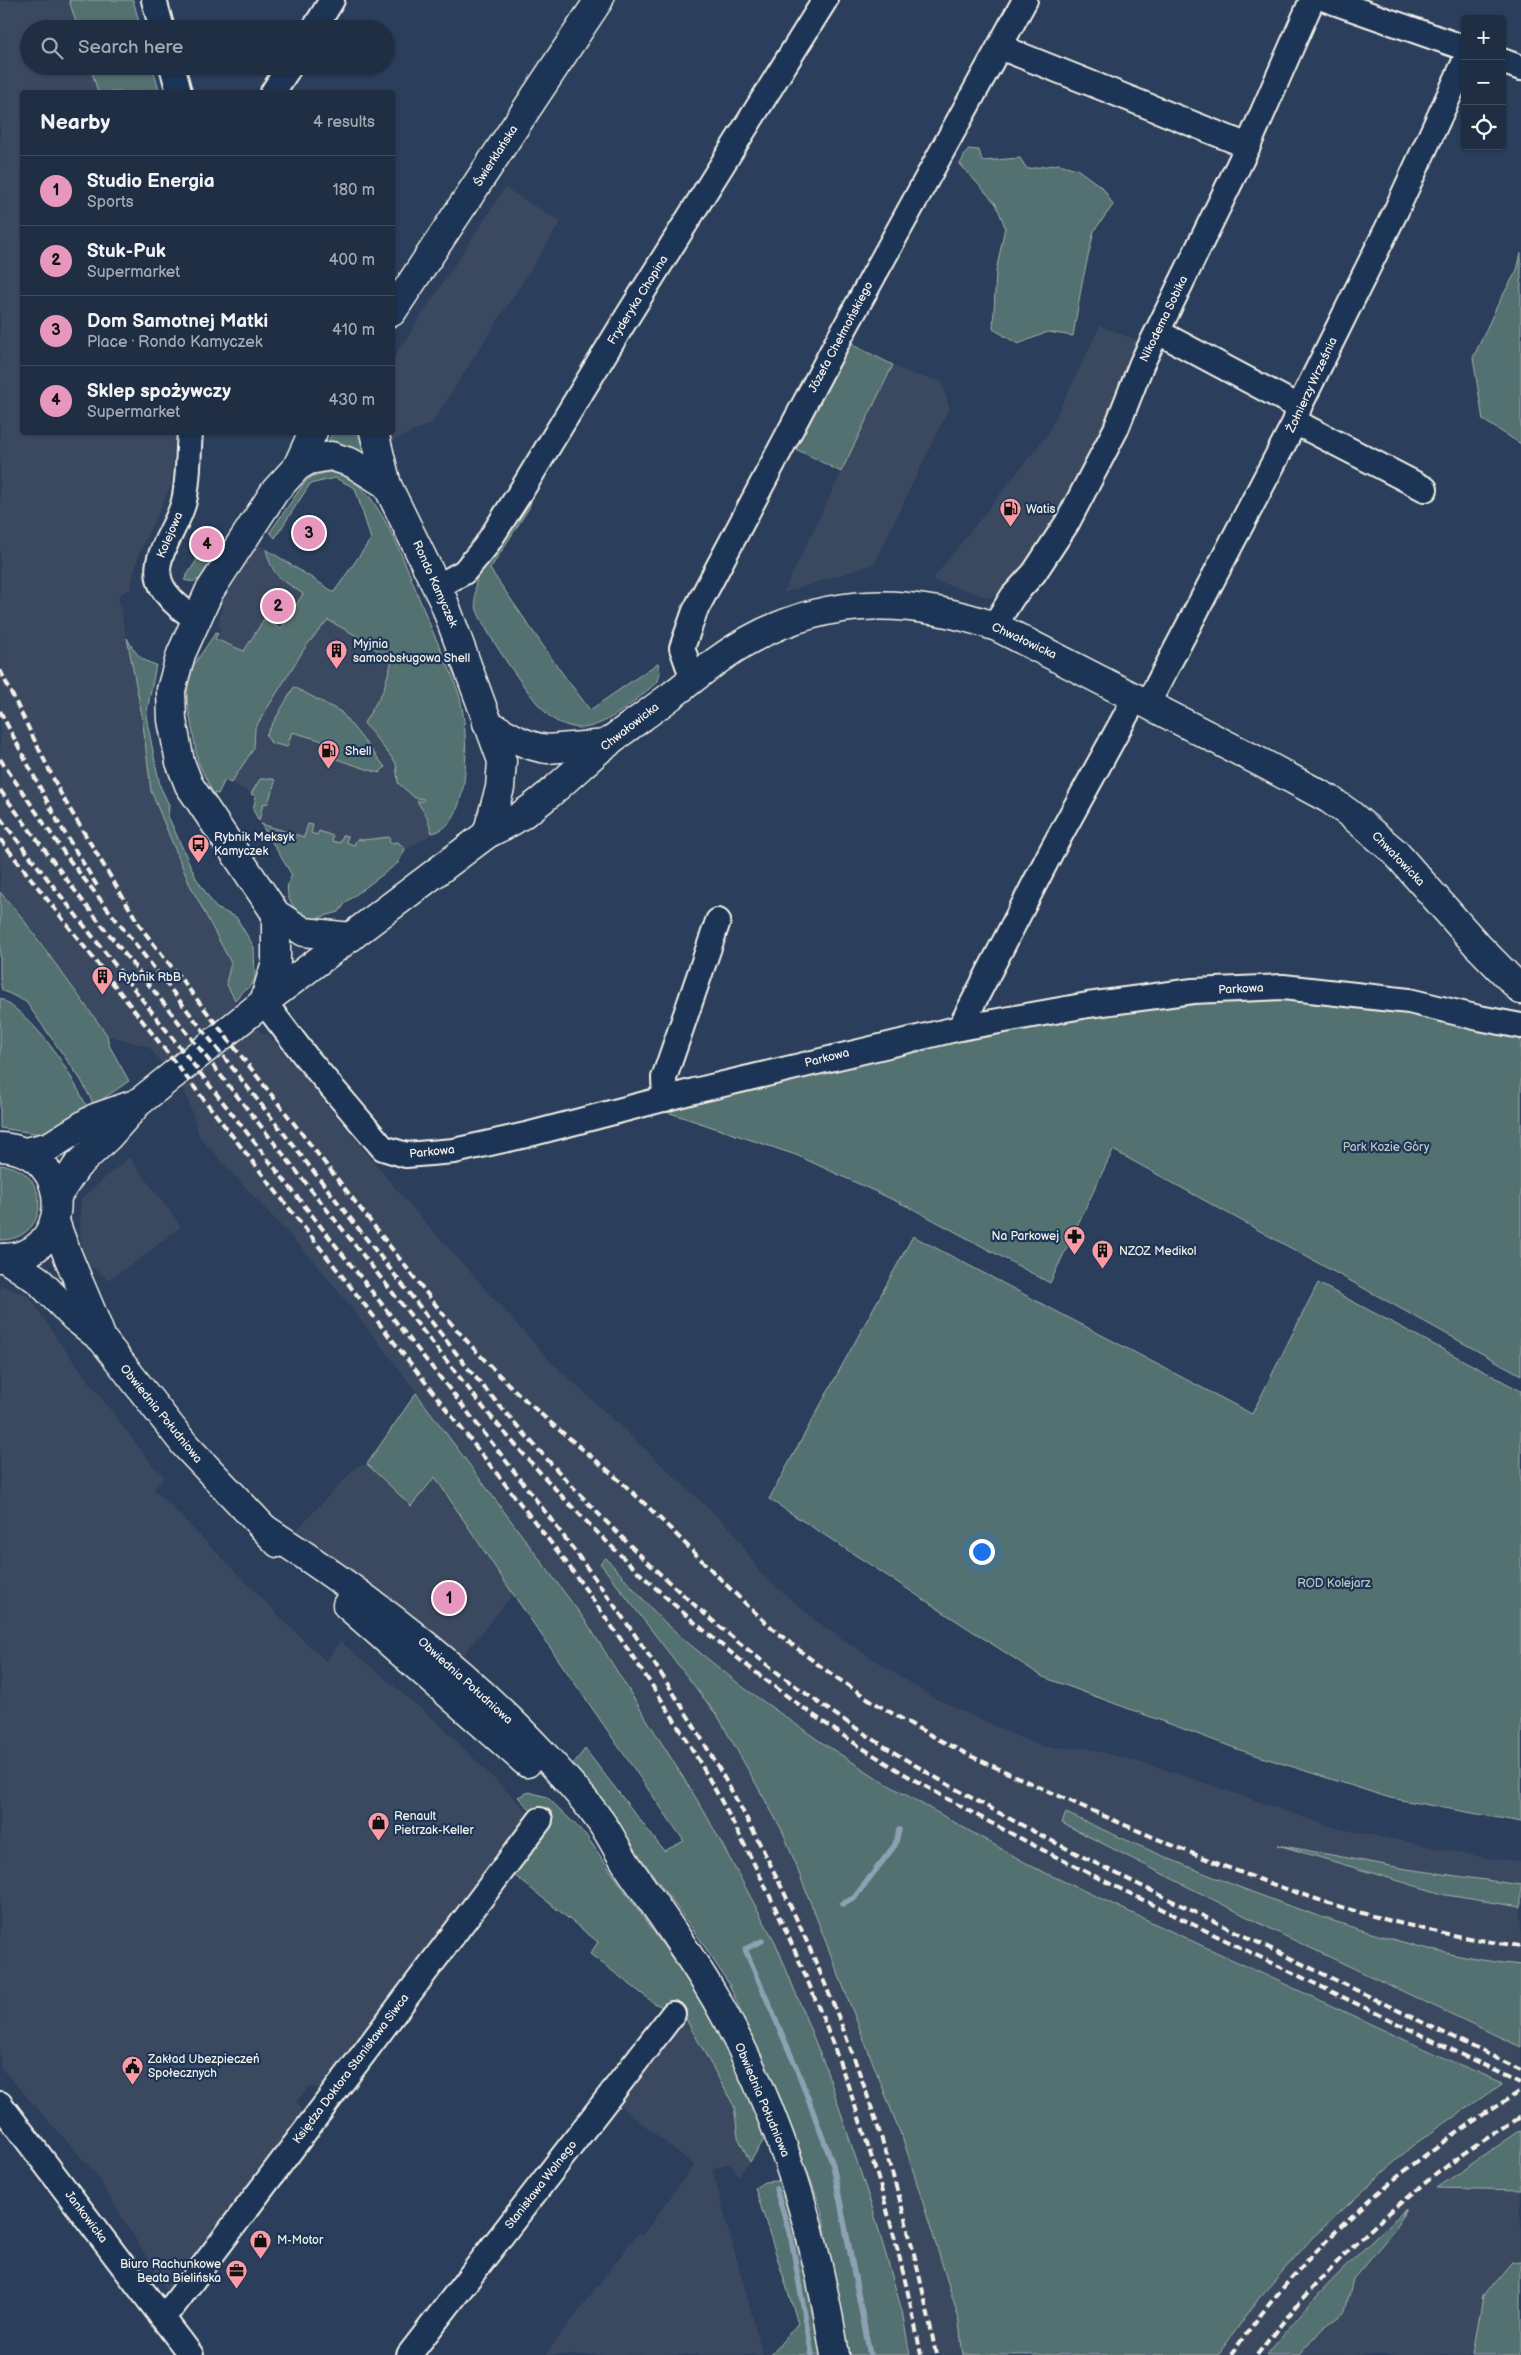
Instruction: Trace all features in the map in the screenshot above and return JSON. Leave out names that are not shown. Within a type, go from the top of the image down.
[{"type":"main road","name":"Świerklańska","points":[[395,307],[599,0]]},
{"type":"main road","points":[[312,435],[297,467],[275,491],[213,585],[181,654],[171,690],[172,720],[180,762],[195,795],[276,914],[304,932],[351,937]]},
{"type":"main road","name":"Rondo Kamyczek","points":[[375,435],[388,485],[437,587],[462,648],[502,761],[500,788],[487,834]]},
{"type":"main road","points":[[297,467],[317,458],[338,457],[352,463],[388,485]]},
{"type":"main road","name":"Chwałowicka","points":[[487,834],[524,813],[559,786],[607,744],[752,639],[792,621],[831,610],[871,605],[914,606],[961,615],[994,626],[1142,700],[1292,779],[1350,814],[1395,852],[1521,990]]},
{"type":"main road","points":[[487,723],[522,743],[538,748],[607,744]]},
{"type":"main road","points":[[3,1258],[22,1255],[39,1245],[77,1166],[138,1103],[264,1002],[487,834]]},
{"type":"main road","points":[[264,1002],[277,955],[276,914]]},
{"type":"main road","points":[[12,1150],[50,1146],[95,1118],[138,1103]]},
{"type":"main road","name":"Obwiednia Południowa","points":[[12,1150],[38,1160],[49,1173],[65,1254],[90,1304],[102,1339]]},
{"type":"main road","name":"Obwiednia Południowa","points":[[3,1258],[38,1280],[74,1317],[102,1339],[185,1445],[265,1529],[398,1623],[482,1694],[547,1757],[605,1829],[630,1870],[672,1928],[713,1996],[739,2045],[768,2110],[793,2176],[811,2234],[835,2355]]},
{"type":"street","points":[[154,0],[160,20]]},
{"type":"street","points":[[320,20],[332,0]]},
{"type":"street","name":"Fryderyka Chopina","points":[[437,587],[464,572],[484,547],[523,488],[825,0]]},
{"type":"street","name":"Józefa Chełmońskiego","points":[[693,680],[682,648],[695,611],[835,346],[1000,48],[1024,0]]},
{"type":"street","name":"Nikodema Sobika","points":[[994,626],[1013,596],[1034,573],[1067,523],[1116,429],[1142,364],[1248,146],[1312,0]]},
{"type":"street","points":[[1328,0],[1461,47]]},
{"type":"street","points":[[1000,48],[1248,146]]},
{"type":"street","points":[[1506,63],[1521,68]]},
{"type":"street","name":"Żołnierzy Września","points":[[1142,700],[1297,414],[1396,211],[1461,70]]},
{"type":"street","points":[[174,75],[178,90]]},
{"type":"street","points":[[274,90],[284,75]]},
{"type":"street","points":[[1158,332],[1425,489]]},
{"type":"street","name":"Kolejowa","points":[[190,435],[184,500],[160,556],[157,573],[160,586],[168,596],[198,620]]},
{"type":"street","points":[[960,1028],[1052,850],[1142,700]]},
{"type":"street","points":[[665,1099],[664,1078],[718,921]]},
{"type":"street","name":"Parkowa","points":[[264,1002],[306,1057],[383,1148],[396,1154],[417,1156],[454,1151],[526,1135],[888,1043],[1088,1005],[1193,991],[1283,987],[1409,1001],[1521,1026]]},
{"type":"street","name":"Księdza Doktora Stanisława Siwca","points":[[161,2316],[173,2306],[540,1820]]},
{"type":"street","name":"Stanisława Wolnego","points":[[409,2355],[672,2014]]},
{"type":"street","name":"Jankowicka","points":[[0,2104],[191,2355]]},
{"type":"shaded area","points":[[0,0],[69,0],[75,20],[20,20],[20,75],[93,75],[97,90],[20,90],[20,435],[175,435],[171,485],[139,554],[130,589],[118,596],[142,716],[151,791],[189,883],[231,964],[226,983],[231,996],[262,1034],[268,1034],[407,1202],[550,1361],[734,1532],[760,1573],[824,1627],[932,1697],[1041,1747],[1086,1748],[1161,1768],[1332,1827],[1492,1859],[1521,1861],[1521,1885],[1407,1869],[1285,1846],[1446,1895],[1521,1907],[1521,1965],[1491,1963],[1436,1952],[1295,1910],[1130,1842],[1066,1813],[1062,1823],[1285,1936],[1521,2047],[1521,2131],[1438,2187],[1521,2190],[1521,2261],[1512,2262],[1483,2296],[1473,2355],[1299,2355],[1323,2328],[1345,2312],[1353,2280],[1396,2228],[1344,2268],[1294,2320],[1267,2355],[1218,2355],[1259,2298],[1313,2237],[1412,2146],[1503,2083],[1446,2059],[1035,1868],[885,1783],[821,1742],[744,1688],[688,1643],[655,1613],[606,1558],[600,1563],[719,1718],[783,1832],[905,2145],[958,2315],[963,2355],[910,2355],[902,2311],[873,2210],[827,2071],[776,1945],[704,1811],[640,1706],[587,1623],[390,1357],[318,1266],[200,1138],[186,1094],[149,1047],[107,1035],[20,915],[0,892]]},
{"type":"shaded area","points":[[505,188],[561,222],[432,423],[392,441],[390,435],[395,435],[395,356]]},
{"type":"shaded area","points":[[1100,326],[1145,343],[1057,528],[1011,587],[990,598],[932,580],[1047,435]]},
{"type":"shaded area","points":[[893,365],[912,374],[942,382],[949,408],[874,564],[783,593]]},
{"type":"shaded area","points":[[259,544],[266,549],[270,566],[278,578],[303,594],[280,629],[264,619],[244,652],[215,638],[221,627],[218,626],[223,600]]},
{"type":"shaded area","points":[[328,620],[362,639],[392,661],[383,691],[461,796],[455,814],[444,827],[408,848],[398,863],[346,902],[339,912],[314,919],[298,912],[290,902],[286,887],[292,875],[254,813],[253,807],[256,796],[226,780],[218,794],[213,793],[199,768],[194,750],[197,747],[255,728],[306,646]]},
{"type":"shaded area","points":[[129,1157],[181,1226],[141,1258],[108,1280],[90,1266],[82,1247],[80,1237],[81,1199]]},
{"type":"shaded area","points":[[0,1285],[29,1296],[60,1343],[153,1466],[165,1476],[154,1489],[304,1641],[326,1661],[340,1641],[437,1722],[529,1813],[322,2088],[308,2087],[297,2101],[303,2113],[168,2293],[96,2174],[0,2067]]},
{"type":"shaded area","points":[[367,1464],[411,1506],[435,1476],[513,1594],[456,1664],[289,1538],[357,1466]]},
{"type":"shaded area","points":[[686,2019],[734,2106],[738,2137],[750,2162],[738,2176],[730,2163],[712,2169],[763,2355],[545,2355],[638,2233],[642,2236],[694,2165],[620,2106]]},
{"type":"green space","points":[[69,0],[133,0],[139,20],[75,20]]},
{"type":"green space","points":[[93,75],[155,75],[159,90],[97,90]]},
{"type":"green space","points":[[968,149],[979,150],[982,161],[1020,158],[1027,169],[1059,164],[1077,169],[1103,188],[1113,205],[1094,231],[1082,283],[1073,336],[1048,332],[1018,344],[993,329],[996,272],[1005,227],[996,204],[960,164]]},
{"type":"green space","points":[[1521,253],[1521,444],[1483,420],[1473,358],[1497,306],[1517,270]]},
{"type":"green space","points":[[850,340],[855,346],[893,365],[841,472],[788,445]]},
{"type":"green space","points":[[332,435],[362,435],[367,456],[339,443],[327,442]]},
{"type":"green space","points":[[329,472],[342,475],[359,486],[372,500],[390,529],[460,698],[466,752],[465,774],[461,795],[455,813],[446,826],[432,833],[427,817],[417,801],[423,801],[424,799],[415,798],[398,783],[396,763],[364,723],[383,691],[392,661],[362,639],[328,620],[306,646],[255,728],[254,748],[231,783],[225,780],[218,794],[213,793],[198,762],[187,700],[188,682],[193,666],[216,632],[218,633],[215,639],[244,651],[264,619],[281,629],[303,594],[279,577],[272,566],[266,549],[334,592],[371,539],[355,488],[335,478],[310,484],[275,538],[270,532],[305,482],[313,476]]},
{"type":"green space","points":[[524,498],[531,501],[529,508],[490,569],[590,710],[658,663],[660,672],[658,681],[623,710],[592,726],[582,728],[567,725],[556,721],[545,712],[511,668],[489,634],[477,610],[475,591],[478,573],[489,552]]},
{"type":"green space","points":[[198,558],[213,565],[197,580],[184,580]]},
{"type":"green space","points":[[127,638],[138,655],[156,665],[146,716],[160,786],[169,805],[168,816],[196,878],[216,908],[236,917],[254,947],[255,979],[247,990],[245,989],[235,1000],[226,983],[231,963],[189,883],[151,791],[142,716]]},
{"type":"green space","points":[[294,687],[341,712],[385,767],[379,773],[333,758],[334,744],[292,732],[287,747],[271,743],[266,735]]},
{"type":"green space","points":[[260,779],[274,779],[275,782],[268,803],[263,804],[259,821],[253,810],[256,796],[251,794]]},
{"type":"green space","points":[[261,824],[304,837],[308,824],[313,825],[311,833],[317,835],[319,831],[333,836],[332,841],[340,843],[343,835],[348,836],[346,842],[354,845],[357,839],[389,837],[390,843],[398,842],[405,849],[398,863],[346,902],[339,912],[314,919],[300,913],[291,902],[287,889],[292,875]]},
{"type":"green space","points":[[0,892],[20,915],[107,1035],[109,1045],[129,1081],[94,1105],[81,1080],[26,1002],[2,990],[0,980]]},
{"type":"green space","name":"Park Kozie Góry","points":[[1291,995],[1475,1025],[1521,1039],[1521,1375],[1113,1150],[1050,1283],[913,1209],[796,1155],[667,1112],[671,1101],[887,1058],[1088,1011]]},
{"type":"green space","points":[[0,998],[40,1032],[61,1061],[87,1107],[53,1130],[41,1134],[0,1128]]},
{"type":"green space","points":[[0,1165],[17,1169],[29,1178],[37,1190],[39,1204],[37,1217],[29,1229],[17,1237],[0,1240]]},
{"type":"green space","name":"ROD Kolejarz","points":[[913,1236],[1252,1414],[1318,1283],[1521,1391],[1521,1822],[1390,1798],[1240,1750],[1043,1677],[769,1499]]},
{"type":"green space","points":[[416,1393],[587,1623],[704,1811],[776,1944],[827,2071],[873,2210],[902,2311],[910,2355],[850,2355],[821,2209],[796,2139],[729,1984],[699,1938],[573,1764],[585,1749],[664,1851],[684,1841],[513,1594],[435,1477],[411,1506],[367,1464]]},
{"type":"green space","points":[[606,1558],[660,1618],[688,1643],[744,1688],[821,1742],[885,1783],[1035,1868],[1446,2059],[1503,2083],[1412,2146],[1313,2237],[1259,2298],[1218,2355],[963,2355],[958,2315],[905,2145],[783,1832],[719,1718],[600,1563]]},
{"type":"green space","points":[[529,1792],[547,1797],[585,1834],[690,1984],[735,2062],[765,2138],[750,2162],[738,2137],[734,2106],[686,2019],[654,2003],[590,1954],[598,1942],[509,1871],[540,1820],[518,1797]]},
{"type":"green space","points":[[1066,1813],[1209,1875],[1318,1916],[1437,1951],[1479,1960],[1521,1965],[1521,2047],[1285,1936],[1062,1823]]},
{"type":"green space","points":[[1278,1845],[1407,1869],[1521,1885],[1521,1907],[1446,1895]]},
{"type":"green space","points":[[1521,2131],[1521,2190],[1437,2188],[1518,2132]]},
{"type":"green space","points":[[777,2181],[786,2183],[826,2355],[771,2355],[798,2323],[755,2188],[764,2182]]},
{"type":"green space","points":[[1406,2209],[1396,2228],[1353,2279],[1345,2312],[1323,2328],[1299,2355],[1267,2355],[1316,2297]]},
{"type":"green space","points":[[1521,2261],[1521,2355],[1473,2355],[1483,2296],[1512,2262]]},
{"type":"waterway","points":[[842,1904],[854,1898],[895,1845],[899,1830]]},
{"type":"waterway","points":[[762,1941],[745,1949],[797,2069],[833,2165],[870,2355]]},
{"type":"waterway","points":[[776,2189],[791,2238],[812,2355]]},
{"type":"railway","points":[[0,670],[62,796],[142,929],[442,1313],[508,1383],[543,1416],[631,1491],[744,1602],[785,1639],[810,1659],[863,1695],[946,1743],[1041,1788],[1174,1846],[1241,1873],[1309,1897],[1379,1918],[1449,1934],[1521,1946]]},
{"type":"railway","points":[[0,711],[58,822],[99,889]]},
{"type":"railway","points":[[0,759],[67,857],[467,1367],[576,1490],[693,1604],[778,1673],[827,1709],[877,1742],[981,1803],[1142,1886],[1521,2070]]},
{"type":"railway","points":[[0,790],[82,900],[487,1412],[528,1459],[613,1548],[704,1631],[752,1670],[853,1742],[970,1811],[1050,1854],[1131,1894],[1521,2083]]},
{"type":"railway","points":[[0,818],[550,1518],[618,1610],[701,1738],[748,1820],[790,1905],[828,1992],[862,2080],[891,2170],[916,2262],[936,2355]]},
{"type":"railway","points":[[0,839],[566,1562],[637,1663],[687,1741],[741,1837],[807,1980],[836,2052],[885,2202],[921,2355]]},
{"type":"railway","points":[[1231,2355],[1261,2314],[1293,2276],[1362,2207],[1438,2146],[1521,2091]]},
{"type":"railway","points":[[1257,2355],[1314,2286],[1377,2223],[1446,2167],[1521,2117]]},
{"type":"place","name":"Watis","points":[[1010,528]]},
{"type":"place","name":"Dom Samotnej Matki","points":[[309,533]]},
{"type":"place","name":"Sklep spożywczy","points":[[207,544]]},
{"type":"place","name":"Stuk-Puk","points":[[278,606]]},
{"type":"place","name":"Myjnia samoobsługowa Shell","points":[[337,670]]},
{"type":"place","name":"Shell","points":[[329,770]]},
{"type":"place","name":"Rybnik Meksyk Kamyczek","points":[[198,863]]},
{"type":"place","name":"Rybnik RbB","points":[[102,996]]},
{"type":"place","name":"Na Parkowej","points":[[1075,1255]]},
{"type":"place","name":"NZOZ Medikol","points":[[1103,1270]]},
{"type":"place","name":"Studio Energia","points":[[449,1598]]},
{"type":"place","name":"Renault Pietrzak-Keller","points":[[378,1842]]},
{"type":"place","name":"Zakład Ubezpieczeń Społecznych","points":[[132,2085]]},
{"type":"place","name":"M-Motor","points":[[261,2259]]},
{"type":"place","name":"Biuro Rachunkowe Beata Bielińska","points":[[237,2290]]}]
